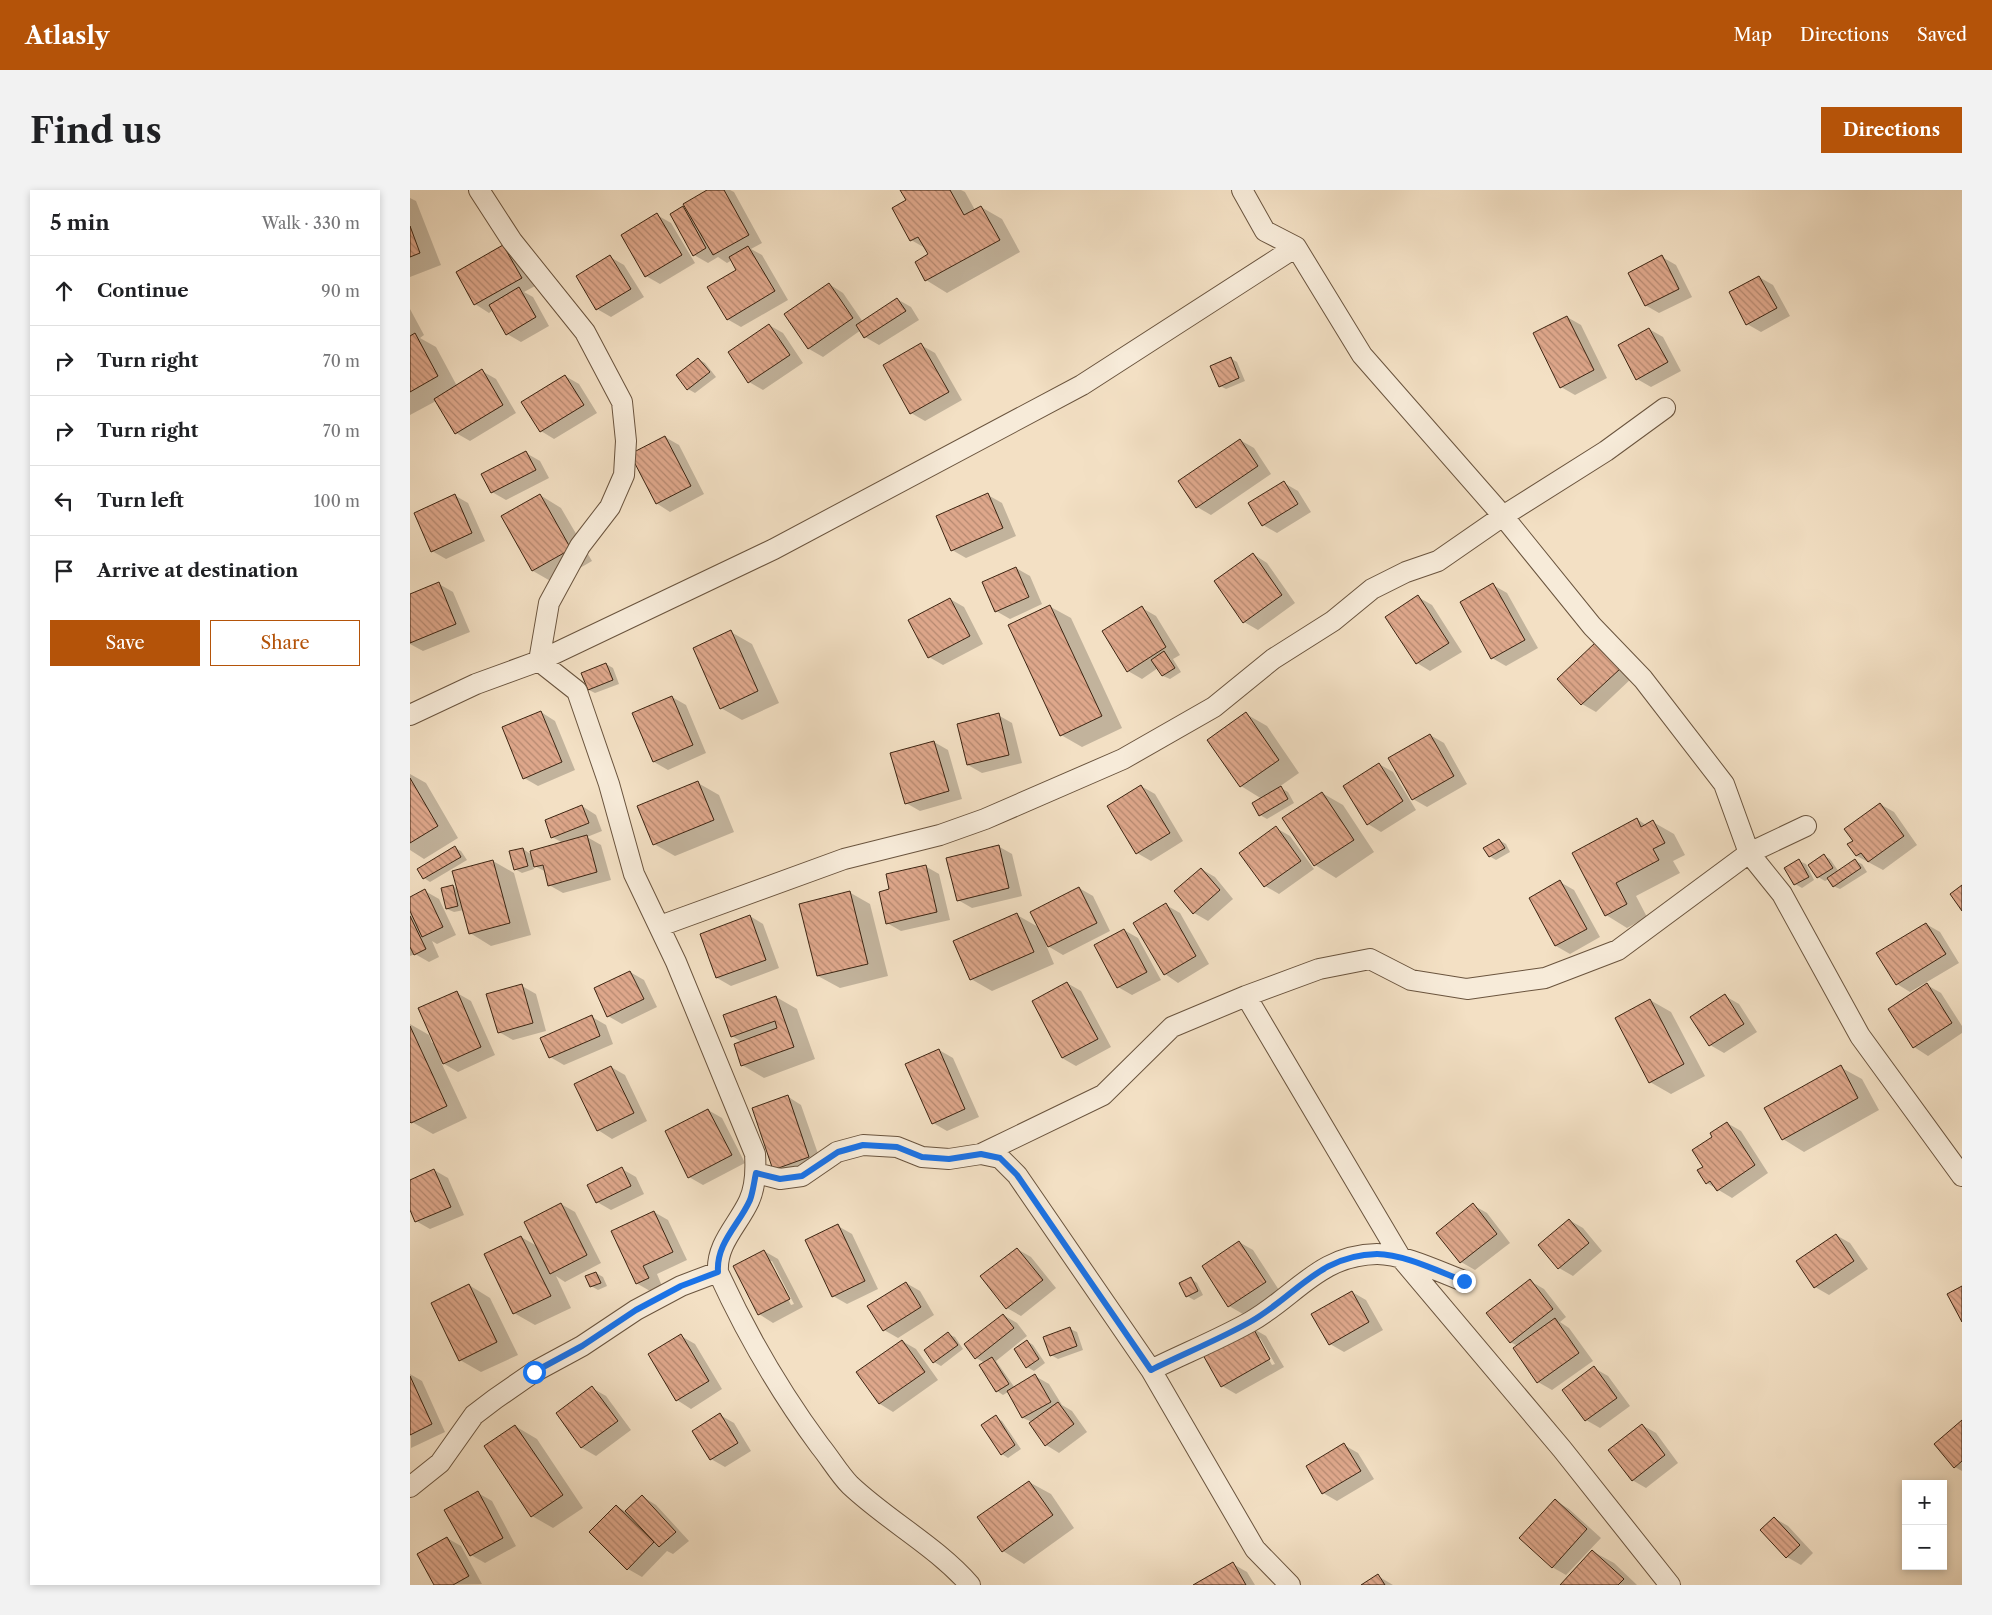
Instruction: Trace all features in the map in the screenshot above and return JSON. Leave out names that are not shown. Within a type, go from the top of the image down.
[{"type":"street","points":[[479,190],[512,241],[585,332],[622,402],[626,441],[624,475],[610,507],[580,546],[549,603],[539,661]]},
{"type":"street","points":[[1242,190],[1265,231],[1296,247],[1362,355],[1503,516],[1592,626],[1643,679],[1724,784],[1749,853],[1782,894],[1860,1036],[1962,1176]]},
{"type":"street","points":[[410,715],[476,684],[539,661],[774,549],[1082,385],[1296,247]]},
{"type":"street","points":[[660,926],[844,859],[949,832],[985,819],[1123,759],[1214,707],[1273,659],[1332,621],[1372,589],[1406,572],[1438,561],[1503,516],[1606,451],[1665,408]]},
{"type":"street","points":[[539,661],[577,692],[609,784],[634,874],[660,926],[755,1154],[756,1173],[750,1200],[724,1242],[717,1260],[718,1272],[767,1367],[804,1424],[849,1484],[909,1533],[952,1564],[970,1585]]},
{"type":"street","points":[[756,1173],[780,1179],[802,1176],[838,1152],[863,1145],[897,1147],[922,1157],[949,1159],[981,1154],[1102,1095],[1172,1027],[1246,996],[1319,969],[1370,959],[1410,980],[1467,989],[1545,978],[1618,950],[1749,853],[1806,826]]},
{"type":"street","points":[[1246,996],[1401,1258],[1562,1448],[1670,1585]]},
{"type":"street","points":[[981,1154],[1000,1158],[1017,1175],[1151,1370],[1255,1549],[1290,1585]]},
{"type":"street","points":[[1151,1370],[1251,1322],[1318,1271],[1345,1257],[1379,1254],[1401,1258],[1464,1281]]},
{"type":"street","points":[[410,1487],[440,1463],[474,1415],[495,1399],[534,1372],[582,1346],[636,1310],[681,1286],[718,1272]]},
{"type":"building","points":[[707,190],[724,190],[749,235],[713,255],[683,204]]},
{"type":"building","points":[[900,190],[950,190],[964,215],[981,206],[1000,240],[925,281],[915,262],[928,254],[918,237],[910,241],[892,208],[906,200]]},
{"type":"building","points":[[683,206],[706,248],[693,256],[670,214]]},
{"type":"building","points":[[657,213],[682,255],[645,277],[621,235]]},
{"type":"building","points":[[410,226],[420,253],[410,257]]},
{"type":"building","points":[[503,245],[522,278],[474,305],[456,272]]},
{"type":"building","points":[[748,246],[775,291],[727,320],[707,287],[736,270],[729,257]]},
{"type":"building","points":[[610,255],[631,289],[596,310],[576,276]]},
{"type":"building","points":[[1662,255],[1679,289],[1645,306],[1628,273]]},
{"type":"building","points":[[1759,276],[1777,308],[1746,325],[1729,292]]},
{"type":"building","points":[[829,283],[853,318],[808,349],[784,314]]},
{"type":"building","points":[[519,287],[536,317],[506,335],[489,305]]},
{"type":"building","points":[[897,298],[906,311],[864,338],[856,325]]},
{"type":"building","points":[[1567,316],[1594,370],[1560,388],[1533,333]]},
{"type":"building","points":[[769,324],[790,355],[748,383],[728,352]]},
{"type":"building","points":[[1649,328],[1668,362],[1636,380],[1618,345]]},
{"type":"building","points":[[415,333],[438,376],[410,392],[410,336]]},
{"type":"building","points":[[921,343],[949,392],[910,414],[883,365]]},
{"type":"building","points":[[1231,357],[1239,378],[1219,387],[1210,366]]},
{"type":"building","points":[[698,358],[710,372],[687,390],[676,375]]},
{"type":"building","points":[[482,369],[503,405],[455,434],[434,399]]},
{"type":"building","points":[[565,375],[584,405],[540,432],[521,402]]},
{"type":"building","points":[[665,436],[691,486],[656,504],[630,454]]},
{"type":"building","points":[[1240,439],[1258,466],[1196,508],[1178,481]]},
{"type":"building","points":[[526,451],[536,470],[491,493],[481,474]]},
{"type":"building","points":[[1284,481],[1298,504],[1262,526],[1248,503]]},
{"type":"building","points":[[988,493],[1003,528],[951,551],[936,516]]},
{"type":"building","points":[[455,494],[472,533],[431,552],[414,513]]},
{"type":"building","points":[[540,494],[571,549],[532,571],[501,516]]},
{"type":"building","points":[[1253,553],[1282,595],[1243,623],[1214,581]]},
{"type":"building","points":[[1016,567],[1029,597],[995,612],[982,582]]},
{"type":"building","points":[[439,582],[456,624],[410,643],[410,594]]},
{"type":"building","points":[[1493,583],[1525,640],[1491,659],[1460,602]]},
{"type":"building","points":[[1418,595],[1449,643],[1416,664],[1385,617]]},
{"type":"building","points":[[950,598],[970,636],[928,658],[908,620]]},
{"type":"building","points":[[1050,605],[1102,716],[1060,736],[1008,625]]},
{"type":"building","points":[[1142,606],[1166,647],[1127,672],[1102,631]]},
{"type":"building","points":[[731,630],[758,691],[720,709],[693,648]]},
{"type":"building","points":[[1596,642],[1620,669],[1581,705],[1557,679]]},
{"type":"building","points":[[1164,651],[1175,668],[1162,676],[1151,660]]},
{"type":"building","points":[[606,663],[613,680],[588,690],[581,673]]},
{"type":"building","points":[[672,696],[693,745],[653,762],[632,713]]},
{"type":"building","points":[[541,711],[562,762],[523,779],[502,727]]},
{"type":"building","points":[[1246,712],[1279,760],[1240,787],[1207,740]]},
{"type":"building","points":[[999,713],[1009,755],[967,765],[957,724]]},
{"type":"building","points":[[1430,734],[1454,776],[1412,800],[1388,758]]},
{"type":"building","points":[[934,741],[949,791],[905,804],[890,753]]},
{"type":"building","points":[[1379,763],[1403,801],[1367,825],[1343,786]]},
{"type":"building","points":[[410,778],[438,826],[410,843]]},
{"type":"building","points":[[698,781],[714,820],[653,845],[637,806]]},
{"type":"building","points":[[1141,785],[1170,833],[1136,854],[1107,806]]},
{"type":"building","points":[[1281,786],[1288,799],[1259,816],[1252,803]]},
{"type":"building","points":[[1322,792],[1354,840],[1314,866],[1282,818]]},
{"type":"building","points":[[1880,803],[1904,836],[1868,862],[1861,853],[1856,856],[1847,844],[1853,841],[1844,829]]},
{"type":"building","points":[[582,805],[589,823],[551,838],[545,820]]},
{"type":"building","points":[[1637,818],[1641,827],[1653,820],[1665,843],[1653,849],[1659,860],[1616,883],[1627,904],[1605,916],[1572,853]]},
{"type":"building","points":[[1276,826],[1301,861],[1264,887],[1239,853]]},
{"type":"building","points":[[587,835],[597,872],[548,886],[543,865],[534,867],[530,851]]},
{"type":"building","points":[[1499,839],[1505,848],[1489,857],[1483,848]]},
{"type":"building","points":[[999,845],[1009,888],[957,901],[946,858]]},
{"type":"building","points":[[455,846],[461,857],[423,879],[417,869]]},
{"type":"building","points":[[523,848],[528,866],[514,870],[509,851]]},
{"type":"building","points":[[1824,854],[1833,868],[1817,878],[1808,865]]},
{"type":"building","points":[[1799,859],[1809,877],[1794,885],[1784,868]]},
{"type":"building","points":[[1855,859],[1861,868],[1833,887],[1827,878]]},
{"type":"building","points":[[493,860],[510,923],[469,934],[452,871]]},
{"type":"building","points":[[926,865],[937,912],[886,924],[879,892],[889,889],[886,874]]},
{"type":"building","points":[[1201,868],[1220,890],[1193,914],[1174,891]]},
{"type":"building","points":[[1560,880],[1587,929],[1555,946],[1529,898]]},
{"type":"building","points":[[453,885],[458,906],[446,909],[441,888]]},
{"type":"building","points":[[1962,885],[1962,911],[1950,894]]},
{"type":"building","points":[[1079,887],[1097,923],[1048,947],[1030,912]]},
{"type":"building","points":[[425,889],[443,927],[422,937],[410,911],[410,897]]},
{"type":"building","points":[[850,891],[868,964],[817,976],[799,904]]},
{"type":"building","points":[[1166,903],[1196,956],[1164,975],[1133,923]]},
{"type":"building","points":[[1017,913],[1034,952],[970,980],[953,941]]},
{"type":"building","points":[[750,915],[766,960],[716,978],[700,934]]},
{"type":"building","points":[[410,916],[426,949],[414,955],[410,947]]},
{"type":"building","points":[[1926,923],[1946,954],[1896,985],[1876,953]]},
{"type":"building","points":[[1124,929],[1147,972],[1117,988],[1094,945]]},
{"type":"building","points":[[630,971],[644,999],[607,1017],[594,988]]},
{"type":"building","points":[[1067,982],[1098,1039],[1062,1058],[1032,1001]]},
{"type":"building","points":[[1927,983],[1952,1023],[1913,1048],[1888,1009]]},
{"type":"building","points":[[522,984],[533,1023],[498,1033],[486,994]]},
{"type":"building","points":[[457,991],[481,1047],[443,1064],[418,1008]]},
{"type":"building","points":[[1725,994],[1744,1024],[1709,1046],[1690,1017]]},
{"type":"building","points":[[776,996],[794,1047],[741,1066],[734,1044],[777,1028],[775,1021],[731,1037],[723,1015]]},
{"type":"building","points":[[1650,999],[1684,1064],[1649,1083],[1615,1018]]},
{"type":"building","points":[[592,1015],[600,1036],[549,1058],[540,1038]]},
{"type":"building","points":[[410,1026],[447,1106],[411,1123],[410,1122]]},
{"type":"building","points":[[939,1049],[965,1109],[932,1124],[905,1064]]},
{"type":"building","points":[[1841,1065],[1858,1098],[1782,1140],[1764,1108]]},
{"type":"building","points":[[611,1066],[634,1113],[597,1131],[574,1084]]},
{"type":"building","points":[[788,1095],[809,1157],[773,1170],[752,1108]]},
{"type":"building","points":[[708,1109],[732,1155],[688,1178],[665,1131]]},
{"type":"building","points":[[1727,1122],[1755,1165],[1717,1191],[1710,1181],[1706,1184],[1697,1170],[1703,1167],[1692,1150],[1712,1137],[1710,1133]]},
{"type":"building","points":[[622,1167],[631,1186],[596,1203],[587,1185]]},
{"type":"building","points":[[434,1169],[451,1207],[415,1222],[410,1210],[410,1180]]},
{"type":"building","points":[[561,1203],[587,1255],[550,1274],[524,1222]]},
{"type":"building","points":[[1473,1203],[1497,1234],[1460,1263],[1436,1233]]},
{"type":"building","points":[[654,1211],[673,1252],[643,1266],[649,1278],[636,1284],[611,1231]]},
{"type":"building","points":[[1569,1219],[1589,1243],[1558,1269],[1538,1245]]},
{"type":"building","points":[[838,1224],[865,1281],[832,1297],[805,1240]]},
{"type":"building","points":[[1836,1234],[1854,1261],[1814,1288],[1796,1261]]},
{"type":"building","points":[[521,1236],[551,1296],[513,1314],[484,1254]]},
{"type":"building","points":[[1239,1241],[1266,1282],[1228,1307],[1202,1266]]},
{"type":"building","points":[[1017,1248],[1043,1280],[1006,1309],[980,1276]]},
{"type":"building","points":[[764,1250],[790,1299],[758,1315],[733,1266]]},
{"type":"building","points":[[596,1272],[601,1283],[590,1287],[585,1276]]},
{"type":"building","points":[[1191,1277],[1198,1291],[1186,1297],[1179,1283]]},
{"type":"building","points":[[1530,1279],[1553,1309],[1510,1343],[1486,1313]]},
{"type":"building","points":[[906,1282],[921,1307],[883,1331],[867,1306]]},
{"type":"building","points":[[469,1284],[497,1342],[459,1361],[431,1303]]},
{"type":"building","points":[[1962,1286],[1962,1322],[1947,1294]]},
{"type":"building","points":[[1352,1291],[1369,1322],[1329,1345],[1311,1314]]},
{"type":"building","points":[[1003,1314],[1014,1328],[975,1359],[964,1344]]},
{"type":"building","points":[[1555,1318],[1579,1353],[1537,1383],[1513,1348]]},
{"type":"building","points":[[1252,1326],[1270,1359],[1221,1387],[1203,1355]]},
{"type":"building","points":[[1070,1327],[1077,1346],[1050,1356],[1043,1337]]},
{"type":"building","points":[[948,1332],[958,1345],[933,1363],[924,1350]]},
{"type":"building","points":[[681,1334],[709,1381],[676,1401],[648,1354]]},
{"type":"building","points":[[902,1340],[925,1372],[879,1404],[856,1372]]},
{"type":"building","points":[[1027,1340],[1039,1359],[1026,1368],[1014,1349]]},
{"type":"building","points":[[992,1357],[1009,1384],[996,1392],[979,1365]]},
{"type":"building","points":[[1594,1366],[1617,1398],[1585,1421],[1562,1390]]},
{"type":"building","points":[[1035,1374],[1051,1402],[1022,1418],[1007,1391]]},
{"type":"building","points":[[410,1376],[432,1424],[410,1435]]},
{"type":"building","points":[[592,1386],[618,1421],[581,1448],[556,1413]]},
{"type":"building","points":[[1058,1402],[1074,1424],[1045,1446],[1029,1423]]},
{"type":"building","points":[[720,1413],[738,1443],[710,1460],[692,1431]]},
{"type":"building","points":[[996,1415],[1015,1445],[1001,1455],[981,1425]]},
{"type":"building","points":[[1962,1420],[1962,1461],[1954,1468],[1934,1444]]},
{"type":"building","points":[[1642,1424],[1665,1455],[1632,1481],[1608,1450]]},
{"type":"building","points":[[515,1425],[563,1495],[531,1517],[484,1446]]},
{"type":"building","points":[[1344,1443],[1361,1471],[1322,1494],[1306,1466]]},
{"type":"building","points":[[1029,1481],[1053,1515],[1002,1552],[977,1517]]},
{"type":"building","points":[[478,1491],[503,1538],[470,1556],[444,1510]]},
{"type":"building","points":[[642,1495],[676,1532],[659,1547],[625,1511]]},
{"type":"building","points":[[1555,1499],[1587,1529],[1552,1568],[1519,1538]]},
{"type":"building","points":[[616,1505],[654,1542],[627,1570],[589,1532]]},
{"type":"building","points":[[1774,1517],[1800,1545],[1786,1558],[1760,1530]]},
{"type":"building","points":[[447,1537],[469,1576],[453,1585],[434,1585],[417,1554]]},
{"type":"building","points":[[1592,1550],[1624,1579],[1618,1585],[1560,1585]]},
{"type":"building","points":[[1233,1562],[1246,1585],[1193,1585]]},
{"type":"building","points":[[1378,1574],[1385,1585],[1361,1585]]},
{"type":"route","points":[[534,1372],[582,1346],[636,1310],[681,1286],[718,1272],[717,1260],[724,1242],[750,1200],[756,1173],[780,1179],[802,1176],[838,1152],[863,1145],[897,1147],[922,1157],[949,1159],[981,1154],[1000,1158],[1017,1175],[1151,1370],[1251,1322],[1318,1271],[1345,1257],[1379,1254],[1401,1258],[1464,1281]]}]
